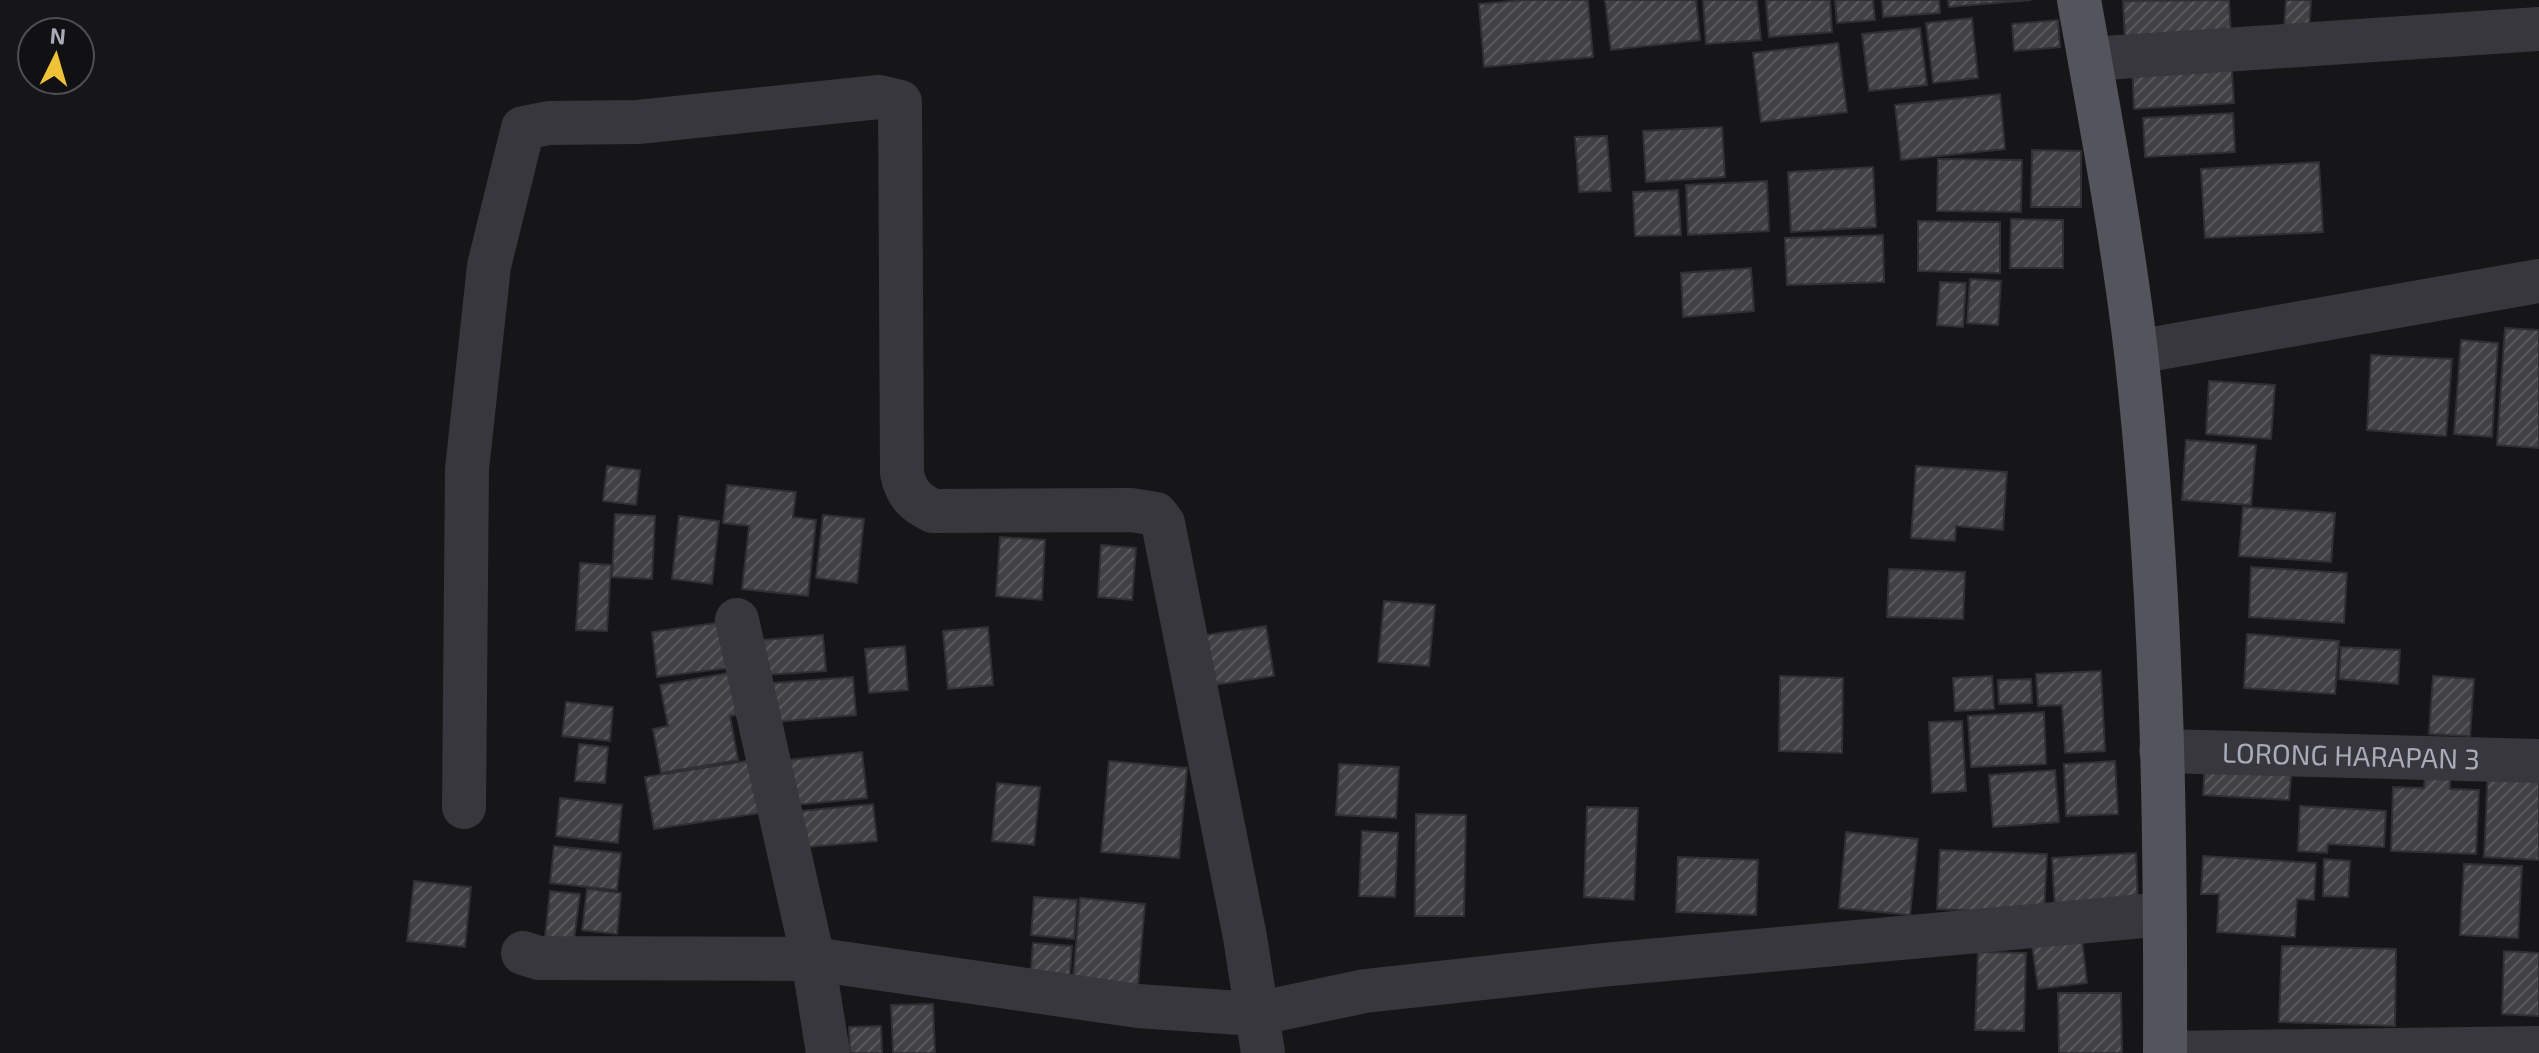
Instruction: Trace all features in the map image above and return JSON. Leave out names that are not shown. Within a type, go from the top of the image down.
[{"type":"main road","points":[[2079,0],[2136,352],[2149,502],[2161,751],[2165,1053]]},
{"type":"street","points":[[2090,59],[2477,15],[2539,29]]},
{"type":"street","points":[[464,807],[467,469],[489,266],[523,128],[549,123],[638,122],[879,97],[895,98],[900,102],[902,473],[906,490],[917,504],[933,511],[1131,510],[1156,514],[1163,523],[1245,937],[1259,1034]]},
{"type":"street","points":[[2136,352],[2539,281]]},
{"type":"street","points":[[737,620],[813,959],[828,1053]]},
{"type":"street","name":"LORONG HARAPAN 3","points":[[2161,751],[2539,761]]},
{"type":"street","points":[[523,953],[539,958],[813,959],[1138,1006],[1259,1034],[1365,991],[1602,965],[2165,914]]},
{"type":"street","points":[[2165,1053],[2539,1048]]},
{"type":"building","points":[[1588,0],[1593,57],[1484,67],[1479,4]]},
{"type":"building","points":[[1605,0],[1696,0],[1700,40],[1611,50]]},
{"type":"building","points":[[1703,0],[1757,0],[1761,40],[1706,44]]},
{"type":"building","points":[[1766,0],[1830,0],[1832,32],[1769,37]]},
{"type":"building","points":[[1835,0],[1873,0],[1875,20],[1837,23]]},
{"type":"building","points":[[1882,0],[1939,0],[1940,13],[1883,17]]},
{"type":"building","points":[[1948,0],[2031,0],[1949,7]]},
{"type":"building","points":[[2229,0],[2231,37],[2125,42],[2123,1]]},
{"type":"building","points":[[2286,0],[2311,0],[2309,31],[2284,29]]},
{"type":"building","points":[[1972,18],[1978,78],[1933,83],[1926,23]]},
{"type":"building","points":[[2058,20],[2060,47],[2014,51],[2012,24]]},
{"type":"building","points":[[1920,28],[1927,85],[1869,91],[1862,34]]},
{"type":"building","points":[[1838,43],[1847,112],[1761,122],[1753,53]]},
{"type":"building","points":[[2231,57],[2234,103],[2134,109],[2132,63]]},
{"type":"building","points":[[2000,94],[2005,149],[1901,160],[1895,105]]},
{"type":"building","points":[[2233,113],[2235,152],[2145,157],[2143,118]]},
{"type":"building","points":[[1722,127],[1725,177],[1646,182],[1643,131]]},
{"type":"building","points":[[1607,136],[1611,191],[1579,192],[1575,137]]},
{"type":"building","points":[[2032,150],[2081,151],[2081,207],[2031,207]]},
{"type":"building","points":[[1938,159],[2022,160],[2021,212],[1937,211]]},
{"type":"building","points":[[2319,162],[2323,232],[2205,238],[2201,169]]},
{"type":"building","points":[[1873,167],[1876,227],[1791,232],[1788,172]]},
{"type":"building","points":[[1767,181],[1769,231],[1688,235],[1686,185]]},
{"type":"building","points":[[1678,190],[1681,235],[1635,236],[1633,192]]},
{"type":"building","points":[[2011,219],[2063,220],[2063,268],[2010,268]]},
{"type":"building","points":[[1918,221],[2000,222],[2000,273],[1918,271]]},
{"type":"building","points":[[1883,235],[1884,282],[1787,285],[1785,238]]},
{"type":"building","points":[[1751,268],[1754,311],[1683,317],[1681,273]]},
{"type":"building","points":[[1970,279],[2001,281],[1998,325],[1967,323]]},
{"type":"building","points":[[1940,282],[1966,283],[1963,327],[1937,325]]},
{"type":"building","points":[[2505,328],[2539,330],[2539,448],[2497,445]]},
{"type":"building","points":[[2461,340],[2498,343],[2492,437],[2454,434]]},
{"type":"building","points":[[2371,355],[2452,359],[2446,436],[2367,430]]},
{"type":"building","points":[[2209,381],[2275,385],[2271,439],[2206,434]]},
{"type":"building","points":[[2186,440],[2256,445],[2251,505],[2182,500]]},
{"type":"building","points":[[607,466],[640,470],[636,505],[603,501]]},
{"type":"building","points":[[1916,466],[2007,472],[2003,530],[1956,526],[1955,541],[1911,538]]},
{"type":"building","points":[[727,485],[796,492],[793,517],[816,520],[808,596],[742,589],[749,526],[723,523]]},
{"type":"building","points":[[2243,507],[2335,513],[2331,562],[2239,556]]},
{"type":"building","points":[[615,514],[655,516],[652,579],[612,577]]},
{"type":"building","points":[[823,515],[864,519],[857,583],[816,578]]},
{"type":"building","points":[[679,516],[719,521],[712,584],[672,579]]},
{"type":"building","points":[[1000,537],[1045,540],[1042,600],[996,596]]},
{"type":"building","points":[[1101,545],[1136,548],[1132,600],[1098,597]]},
{"type":"building","points":[[580,563],[611,565],[607,631],[576,630]]},
{"type":"building","points":[[2251,567],[2347,573],[2344,623],[2249,617]]},
{"type":"building","points":[[1889,569],[1965,572],[1963,619],[1887,617]]},
{"type":"building","points":[[1384,601],[1435,605],[1429,666],[1378,662]]},
{"type":"building","points":[[723,622],[729,668],[657,677],[652,632]]},
{"type":"building","points":[[1266,626],[1274,676],[1200,687],[1193,637]]},
{"type":"building","points":[[988,627],[993,685],[948,689],[943,631]]},
{"type":"building","points":[[2247,634],[2339,641],[2335,694],[2244,688]]},
{"type":"building","points":[[823,635],[826,671],[764,675],[761,640]]},
{"type":"building","points":[[905,646],[908,690],[869,693],[865,649]]},
{"type":"building","points":[[2341,647],[2400,650],[2398,684],[2339,679]]},
{"type":"building","points":[[2101,671],[2105,751],[2065,753],[2062,705],[2038,706],[2036,674]]},
{"type":"building","points":[[734,672],[742,714],[730,716],[738,760],[661,773],[653,729],[668,726],[660,685]]},
{"type":"building","points":[[1780,676],[1843,678],[1842,753],[1779,751]]},
{"type":"building","points":[[1992,676],[1994,709],[1955,711],[1953,678]]},
{"type":"building","points":[[2433,676],[2474,679],[2470,736],[2429,734]]},
{"type":"building","points":[[853,677],[856,715],[775,722],[772,683]]},
{"type":"building","points":[[2031,679],[2032,703],[1999,704],[1998,680]]},
{"type":"building","points":[[566,702],[613,707],[610,741],[562,736]]},
{"type":"building","points":[[2044,712],[2046,764],[1971,767],[1968,716]]},
{"type":"building","points":[[1962,721],[1966,791],[1932,793],[1929,722]]},
{"type":"building","points":[[579,744],[608,747],[605,783],[575,781]]},
{"type":"building","points":[[862,752],[867,798],[785,806],[779,761]]},
{"type":"building","points":[[753,760],[761,813],[654,829],[645,777]]},
{"type":"building","points":[[1109,761],[1187,768],[1179,858],[1101,852]]},
{"type":"building","points":[[2115,761],[2118,814],[2066,816],[2064,764]]},
{"type":"building","points":[[2205,761],[2292,765],[2289,800],[2203,795]]},
{"type":"building","points":[[1339,764],[1399,767],[1396,818],[1336,815]]},
{"type":"building","points":[[2488,769],[2539,771],[2539,860],[2484,857]]},
{"type":"building","points":[[2055,770],[2059,822],[1993,827],[1989,775]]},
{"type":"building","points":[[2425,776],[2450,776],[2450,789],[2479,790],[2476,854],[2391,851],[2393,787],[2424,788]]},
{"type":"building","points":[[997,783],[1040,787],[1034,845],[992,841]]},
{"type":"building","points":[[560,798],[622,805],[618,843],[556,836]]},
{"type":"building","points":[[873,804],[877,841],[795,848],[791,812]]},
{"type":"building","points":[[2300,806],[2386,811],[2384,847],[2328,844],[2327,853],[2298,851]]},
{"type":"building","points":[[1587,807],[1638,808],[1634,900],[1584,897]]},
{"type":"building","points":[[1416,814],[1466,815],[1464,916],[1415,916]]},
{"type":"building","points":[[1362,831],[1398,833],[1395,897],[1359,896]]},
{"type":"building","points":[[1846,832],[1918,839],[1910,915],[1839,908]]},
{"type":"building","points":[[554,846],[621,853],[617,890],[550,883]]},
{"type":"building","points":[[1940,850],[2047,854],[2044,913],[1937,909]]},
{"type":"building","points":[[2136,853],[2138,906],[2055,910],[2052,858]]},
{"type":"building","points":[[2203,856],[2316,863],[2314,900],[2297,899],[2295,937],[2217,932],[2219,894],[2201,894]]},
{"type":"building","points":[[1678,857],[1758,860],[1756,915],[1676,912]]},
{"type":"building","points":[[2324,859],[2350,861],[2348,897],[2323,896]]},
{"type":"building","points":[[2464,864],[2522,866],[2518,938],[2460,935]]},
{"type":"building","points":[[414,881],[471,887],[465,947],[407,941]]},
{"type":"building","points":[[587,889],[621,893],[617,934],[582,930]]},
{"type":"building","points":[[550,891],[580,894],[574,940],[545,937]]},
{"type":"building","points":[[1034,897],[1077,900],[1074,939],[1031,935]]},
{"type":"building","points":[[1080,898],[1145,904],[1137,996],[1072,991]]},
{"type":"building","points":[[2081,930],[2087,983],[2038,989],[2031,937]]},
{"type":"building","points":[[1033,943],[1072,946],[1069,985],[1030,982]]},
{"type":"building","points":[[2282,946],[2396,949],[2395,1026],[2279,1022]]},
{"type":"building","points":[[2504,951],[2539,953],[2539,1016],[2502,1014]]},
{"type":"building","points":[[1978,952],[2026,953],[2024,1031],[1975,1030]]},
{"type":"building","points":[[2058,993],[2121,993],[2122,1053],[2059,1053]]},
{"type":"building","points":[[933,1004],[935,1053],[893,1053],[891,1005]]},
{"type":"building","points":[[881,1026],[882,1053],[850,1053],[849,1027]]}]
